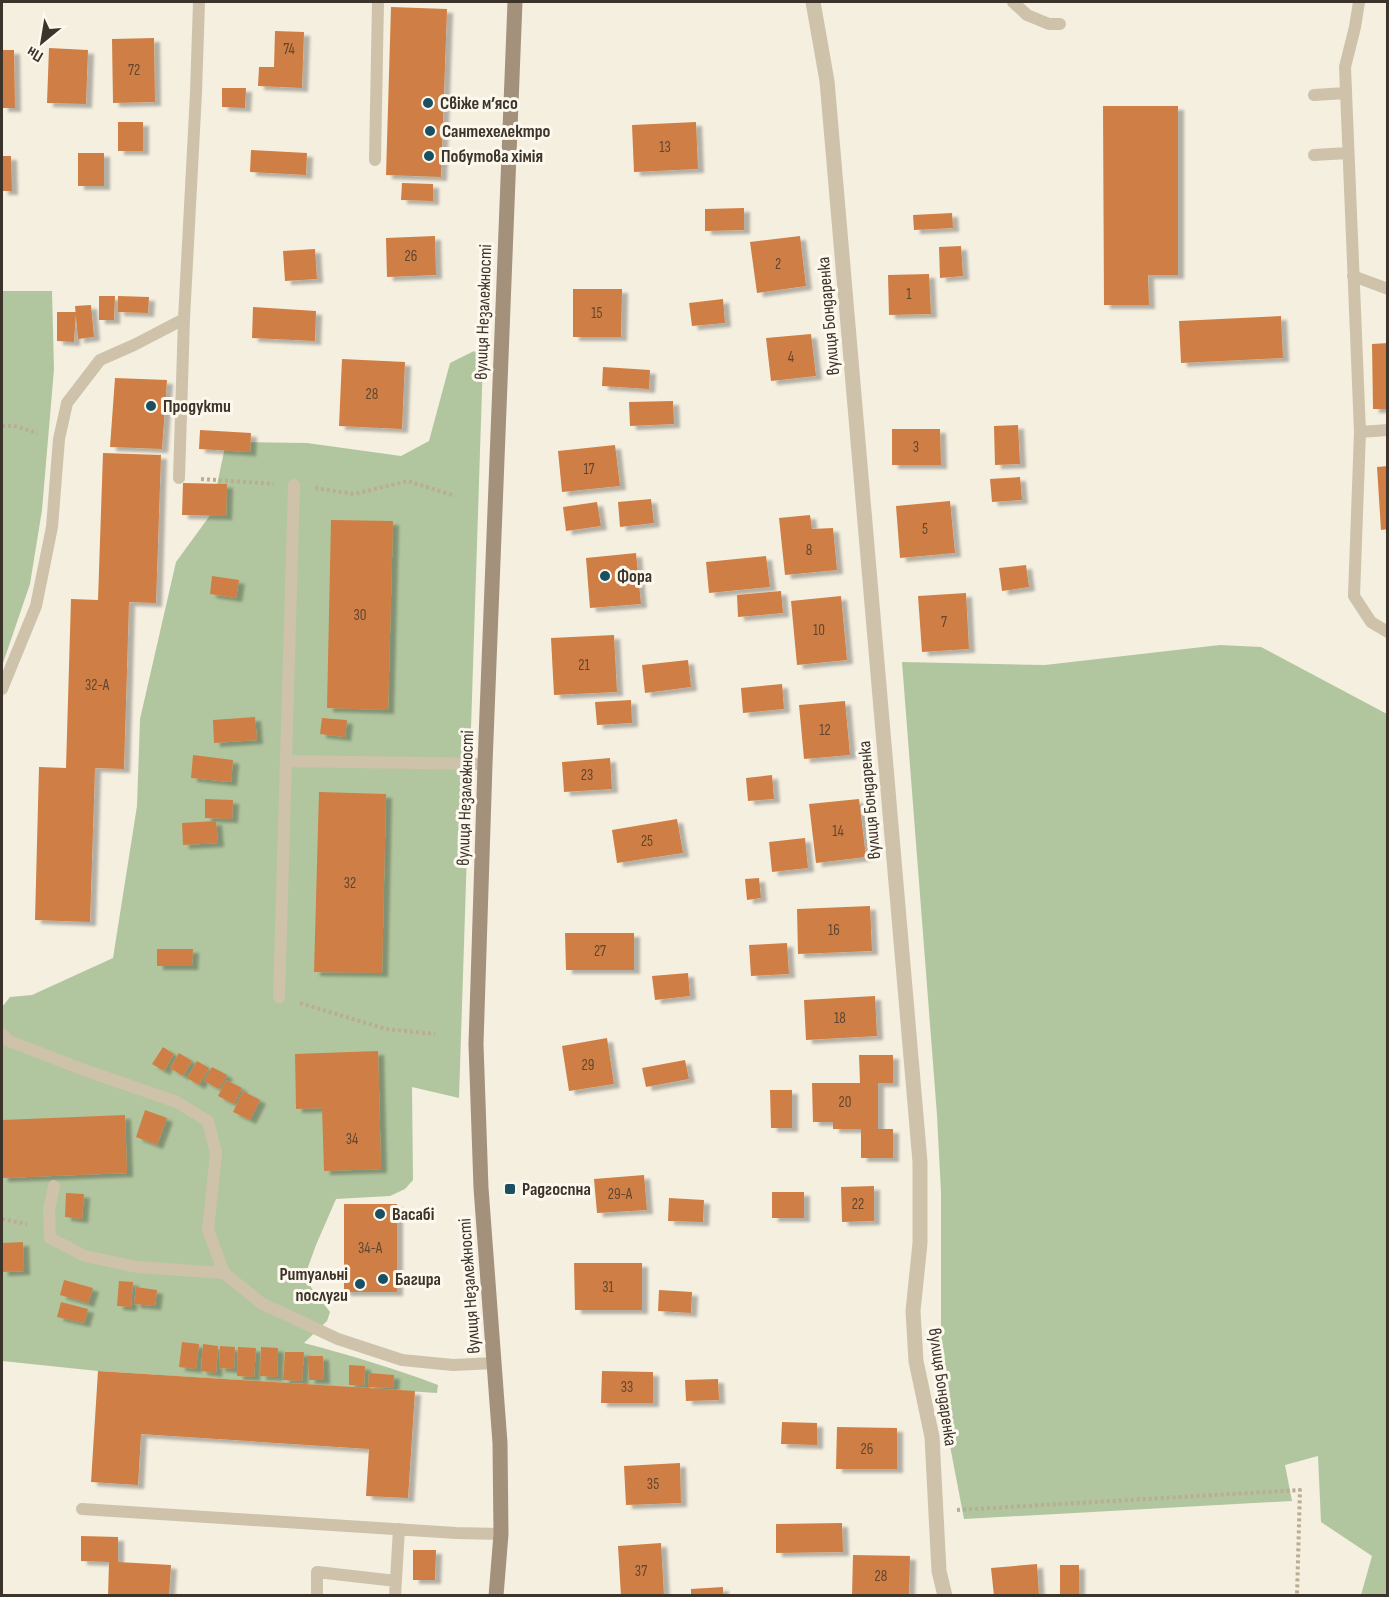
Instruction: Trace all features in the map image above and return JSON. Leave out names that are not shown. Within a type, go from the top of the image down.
[{"type":"main road","name":"вулиця Незалежності","points":[[496,1596],[501,1534],[500,1443],[481,1188],[476,1044],[515,2]]},
{"type":"street","name":"вулиця Бондаренка","points":[[813,2],[827,81],[919,1150],[920,1243],[913,1311],[916,1362],[932,1437],[939,1572],[945,1596]]},
{"type":"lane","points":[[179,478],[199,2]]},
{"type":"lane","points":[[375,160],[378,2]]},
{"type":"lane","points":[[1013,2],[1027,15],[1049,24],[1060,24]]},
{"type":"lane","points":[[1359,2],[1345,67],[1360,432],[1354,596],[1371,622],[1388,632]]},
{"type":"lane","points":[[1314,95],[1346,93]]},
{"type":"lane","points":[[1314,155],[1348,153]]},
{"type":"lane","points":[[1353,276],[1388,289]]},
{"type":"lane","points":[[2,689],[36,606],[52,528],[59,439],[67,403],[100,360],[184,319]]},
{"type":"lane","points":[[1360,432],[1388,430]]},
{"type":"lane","points":[[279,997],[294,485]]},
{"type":"lane","points":[[287,761],[485,764]]},
{"type":"lane","points":[[2,1034],[9,1041],[87,1071],[177,1101],[208,1121],[216,1153],[208,1230],[224,1273],[261,1303],[338,1339],[402,1360],[453,1365],[495,1363]]},
{"type":"lane","points":[[54,1186],[49,1210],[50,1238],[85,1256],[136,1267],[224,1273]]},
{"type":"lane","points":[[82,1509],[501,1534]]},
{"type":"lane","points":[[395,1596],[399,1529]]},
{"type":"lane","points":[[317,1596],[317,1572],[396,1581]]},
{"type":"path","points":[[2,426],[14,426],[59,439]]},
{"type":"path","points":[[179,478],[294,485],[354,494],[408,481],[455,496]]},
{"type":"path","points":[[279,997],[386,1029],[435,1034]]},
{"type":"path","points":[[937,1511],[1300,1490],[1298,1596]]},
{"type":"green space","points":[[2,291],[52,291],[54,369],[42,510],[30,584],[2,666]]},
{"type":"green space","points":[[474,351],[483,359],[459,1098],[412,1087],[413,1180],[405,1189],[390,1196],[336,1199],[304,1278],[330,1312],[327,1321],[304,1343],[371,1362],[438,1385],[437,1393],[98,1371],[2,1361],[2,1007],[10,997],[32,995],[113,958],[137,806],[140,719],[176,562],[211,514],[226,442],[307,443],[401,456],[429,441],[450,363]]},
{"type":"green space","points":[[1220,645],[1261,647],[1387,714],[1387,1595],[1361,1595],[1372,1556],[1321,1522],[1318,1456],[1285,1465],[1292,1501],[964,1519],[941,1399],[941,1193],[937,1115],[902,662],[1045,665]]},
{"type":"building","points":[[391,7],[447,9],[441,177],[386,175]]},
{"type":"building","points":[[275,31],[304,32],[302,88],[258,86],[259,67],[274,67]]},
{"type":"building","points":[[154,38],[155,102],[113,103],[112,39]]},
{"type":"building","points":[[49,48],[88,50],[86,104],[47,103]]},
{"type":"building","points":[[2,50],[14,50],[15,108],[2,108]]},
{"type":"building","points":[[222,88],[246,88],[245,108],[222,107]]},
{"type":"building","points":[[1103,106],[1178,106],[1178,275],[1148,275],[1149,305],[1104,305]]},
{"type":"building","points":[[118,122],[143,122],[143,151],[118,151]]},
{"type":"building","points":[[696,122],[698,169],[634,172],[632,125]]},
{"type":"building","points":[[251,150],[307,153],[306,175],[250,172]]},
{"type":"building","points":[[78,153],[104,153],[104,186],[78,186]]},
{"type":"building","points":[[2,156],[11,156],[12,191],[2,191]]},
{"type":"building","points":[[402,183],[433,184],[433,201],[401,200]]},
{"type":"building","points":[[744,208],[744,230],[705,231],[705,209]]},
{"type":"building","points":[[952,213],[953,228],[914,230],[913,215]]},
{"type":"building","points":[[435,236],[436,275],[387,277],[386,238]]},
{"type":"building","points":[[800,236],[806,286],[757,293],[750,242]]},
{"type":"building","points":[[961,246],[963,276],[940,278],[939,247]]},
{"type":"building","points":[[315,249],[317,279],[285,281],[283,251]]},
{"type":"building","points":[[929,274],[931,314],[889,315],[888,275]]},
{"type":"building","points":[[573,289],[622,289],[621,337],[573,337]]},
{"type":"building","points":[[99,296],[115,296],[114,320],[99,320]]},
{"type":"building","points":[[118,296],[149,297],[148,313],[118,312]]},
{"type":"building","points":[[723,299],[725,323],[692,326],[689,303]]},
{"type":"building","points":[[91,305],[94,337],[78,339],[75,306]]},
{"type":"building","points":[[253,307],[316,311],[315,341],[252,338]]},
{"type":"building","points":[[57,312],[76,312],[74,342],[57,341]]},
{"type":"building","points":[[1281,316],[1283,358],[1181,363],[1179,321]]},
{"type":"building","points":[[811,334],[816,376],[771,381],[766,338]]},
{"type":"building","points":[[1388,343],[1388,409],[1373,409],[1372,344]]},
{"type":"building","points":[[342,359],[405,362],[402,429],[339,426]]},
{"type":"building","points":[[603,367],[650,370],[649,389],[602,386]]},
{"type":"building","points":[[115,378],[167,380],[162,449],[110,447]]},
{"type":"building","points":[[673,401],[674,424],[630,426],[629,402]]},
{"type":"building","points":[[1018,425],[1020,464],[995,465],[994,426]]},
{"type":"building","points":[[892,429],[940,429],[941,465],[892,465]]},
{"type":"building","points":[[200,430],[251,433],[250,452],[199,449]]},
{"type":"building","points":[[615,445],[620,486],[562,492],[558,451]]},
{"type":"building","points":[[103,453],[161,455],[156,603],[129,602],[124,769],[95,768],[90,922],[35,920],[39,767],[66,768],[71,599],[98,600]]},
{"type":"building","points":[[1388,466],[1388,529],[1381,530],[1377,467]]},
{"type":"building","points":[[1020,477],[1022,500],[992,502],[990,479]]},
{"type":"building","points":[[183,483],[227,484],[226,516],[182,515]]},
{"type":"building","points":[[651,499],[654,523],[620,527],[618,502]]},
{"type":"building","points":[[950,501],[955,553],[900,558],[896,506]]},
{"type":"building","points":[[597,502],[601,526],[566,531],[563,507]]},
{"type":"building","points":[[810,515],[812,529],[833,528],[837,570],[785,575],[779,518]]},
{"type":"building","points":[[331,520],[393,521],[388,710],[327,708]]},
{"type":"building","points":[[636,553],[641,604],[590,608],[586,558]]},
{"type":"building","points":[[766,556],[770,587],[709,593],[706,562]]},
{"type":"building","points":[[1026,565],[1029,587],[1002,591],[999,568]]},
{"type":"building","points":[[212,576],[239,580],[236,598],[210,594]]},
{"type":"building","points":[[781,591],[783,613],[738,617],[737,595]]},
{"type":"building","points":[[966,593],[969,649],[922,652],[918,596]]},
{"type":"building","points":[[841,596],[847,660],[797,665],[791,601]]},
{"type":"building","points":[[614,635],[617,692],[554,695],[551,638]]},
{"type":"building","points":[[688,660],[691,687],[645,693],[642,665]]},
{"type":"building","points":[[782,684],[784,709],[743,713],[741,688]]},
{"type":"building","points":[[631,700],[632,723],[597,725],[595,702]]},
{"type":"building","points":[[845,701],[850,755],[804,759],[799,705]]},
{"type":"building","points":[[255,717],[257,740],[214,743],[213,720]]},
{"type":"building","points":[[322,718],[347,720],[345,737],[320,734]]},
{"type":"building","points":[[193,755],[233,760],[231,782],[191,778]]},
{"type":"building","points":[[610,758],[612,789],[564,792],[562,762]]},
{"type":"building","points":[[772,775],[774,799],[748,801],[746,778]]},
{"type":"building","points":[[319,792],[386,794],[382,973],[314,972]]},
{"type":"building","points":[[205,799],[233,800],[232,819],[205,818]]},
{"type":"building","points":[[859,799],[866,857],[816,863],[809,804]]},
{"type":"building","points":[[677,819],[683,853],[617,863],[612,830]]},
{"type":"building","points":[[216,821],[218,843],[183,845],[182,823]]},
{"type":"building","points":[[805,838],[808,868],[772,872],[769,842]]},
{"type":"building","points":[[759,878],[761,898],[747,900],[745,879]]},
{"type":"building","points":[[870,906],[872,951],[798,954],[797,909]]},
{"type":"building","points":[[565,933],[634,933],[634,970],[566,970]]},
{"type":"building","points":[[787,943],[789,974],[751,976],[749,945]]},
{"type":"building","points":[[157,949],[193,949],[192,966],[157,966]]},
{"type":"building","points":[[688,973],[690,996],[655,1000],[652,976]]},
{"type":"building","points":[[875,996],[877,1036],[806,1040],[804,1000]]},
{"type":"building","points":[[607,1038],[614,1084],[569,1091],[562,1046]]},
{"type":"building","points":[[163,1047],[174,1054],[164,1071],[152,1064]]},
{"type":"building","points":[[378,1051],[381,1169],[324,1171],[322,1108],[296,1109],[295,1054]]},
{"type":"building","points":[[179,1053],[192,1061],[183,1076],[170,1068]]},
{"type":"building","points":[[859,1055],[893,1055],[893,1083],[878,1083],[878,1129],[893,1129],[893,1158],[861,1158],[861,1129],[833,1129],[833,1122],[813,1122],[812,1083],[860,1083]]},
{"type":"building","points":[[685,1060],[689,1079],[646,1087],[642,1068]]},
{"type":"building","points":[[197,1061],[209,1068],[199,1085],[187,1078]]},
{"type":"building","points":[[212,1067],[227,1075],[219,1089],[204,1081]]},
{"type":"building","points":[[226,1080],[242,1088],[234,1104],[218,1096]]},
{"type":"building","points":[[770,1090],[792,1090],[792,1128],[771,1128]]},
{"type":"building","points":[[243,1091],[260,1100],[250,1120],[233,1112]]},
{"type":"building","points":[[145,1110],[167,1118],[157,1145],[136,1137]]},
{"type":"building","points":[[125,1115],[127,1173],[2,1178],[2,1120]]},
{"type":"building","points":[[644,1175],[647,1210],[597,1213],[594,1179]]},
{"type":"building","points":[[874,1186],[874,1221],[842,1222],[841,1187]]},
{"type":"building","points":[[772,1192],[804,1192],[804,1218],[772,1218]]},
{"type":"building","points":[[66,1193],[84,1194],[82,1219],[65,1217]]},
{"type":"building","points":[[669,1198],[704,1200],[703,1222],[668,1221]]},
{"type":"building","points":[[344,1204],[397,1204],[397,1292],[344,1292]]},
{"type":"building","points":[[23,1242],[24,1271],[2,1272],[2,1243]]},
{"type":"building","points":[[574,1263],[642,1263],[642,1310],[575,1310]]},
{"type":"building","points":[[64,1280],[93,1288],[88,1303],[60,1295]]},
{"type":"building","points":[[119,1281],[133,1282],[131,1307],[117,1306]]},
{"type":"building","points":[[136,1287],[157,1290],[155,1306],[134,1304]]},
{"type":"building","points":[[659,1290],[692,1292],[691,1313],[658,1311]]},
{"type":"building","points":[[61,1302],[88,1309],[84,1323],[57,1317]]},
{"type":"building","points":[[182,1342],[199,1344],[196,1369],[179,1367]]},
{"type":"building","points":[[203,1344],[218,1346],[216,1373],[201,1371]]},
{"type":"building","points":[[220,1346],[235,1347],[234,1369],[219,1368]]},
{"type":"building","points":[[238,1347],[256,1348],[254,1377],[237,1376]]},
{"type":"building","points":[[261,1347],[278,1348],[277,1377],[260,1376]]},
{"type":"building","points":[[285,1352],[304,1352],[302,1381],[283,1380]]},
{"type":"building","points":[[308,1356],[323,1356],[324,1380],[309,1380]]},
{"type":"building","points":[[349,1365],[365,1366],[364,1386],[349,1385]]},
{"type":"building","points":[[98,1371],[415,1391],[408,1498],[366,1496],[369,1449],[141,1434],[138,1485],[91,1482]]},
{"type":"building","points":[[602,1371],[653,1372],[653,1403],[601,1403]]},
{"type":"building","points":[[369,1373],[394,1375],[393,1388],[368,1387]]},
{"type":"building","points":[[718,1379],[719,1400],[686,1401],[685,1380]]},
{"type":"building","points":[[782,1422],[817,1423],[817,1445],[781,1444]]},
{"type":"building","points":[[837,1427],[897,1428],[897,1469],[836,1469]]},
{"type":"building","points":[[680,1463],[681,1503],[626,1505],[624,1466]]},
{"type":"building","points":[[842,1523],[843,1552],[776,1553],[776,1524]]},
{"type":"building","points":[[81,1536],[118,1537],[118,1562],[171,1565],[169,1596],[108,1596],[109,1562],[81,1561]]},
{"type":"building","points":[[661,1543],[664,1596],[621,1596],[618,1546]]},
{"type":"building","points":[[413,1550],[436,1550],[435,1580],[413,1580]]},
{"type":"building","points":[[853,1555],[910,1556],[909,1596],[852,1596]]},
{"type":"building","points":[[1037,1564],[1039,1596],[994,1596],[991,1568]]},
{"type":"building","points":[[1060,1565],[1079,1565],[1079,1595],[1060,1595]]},
{"type":"building","points":[[723,1587],[723,1596],[691,1596],[691,1589]]},
{"type":"place","name":"Свіже м’ясо","points":[[428,103]]},
{"type":"place","name":"Сантехелектро","points":[[430,131]]},
{"type":"place","name":"Побутова хімія","points":[[429,156]]},
{"type":"place","name":"Продукти","points":[[151,406]]},
{"type":"place","name":"Фора","points":[[605,576]]},
{"type":"place","name":"Радгоспна","points":[[510,1189]]},
{"type":"place","name":"Васабі","points":[[380,1214]]},
{"type":"place","name":"Багира","points":[[383,1279]]},
{"type":"place","name":"Ритуальні послуги","points":[[360,1284]]}]
